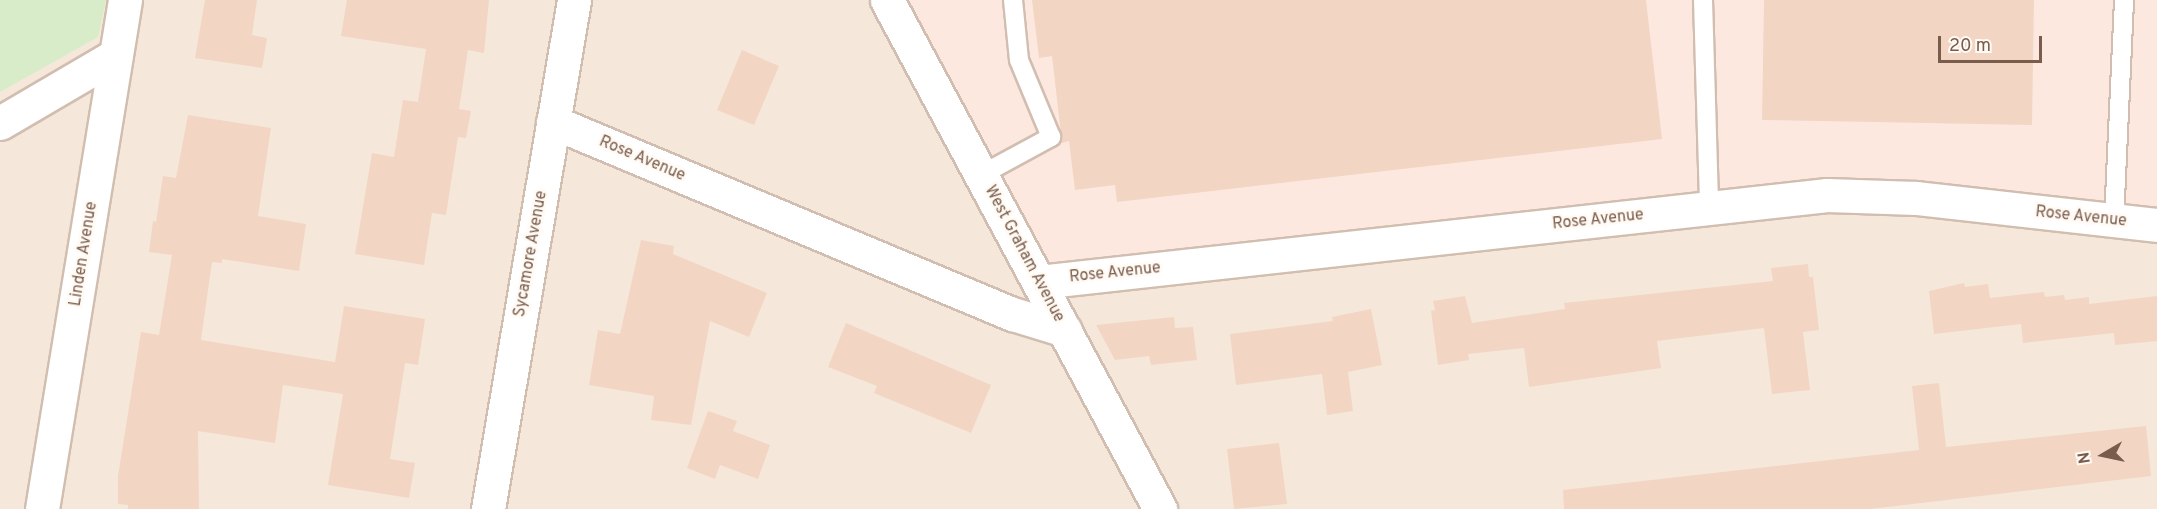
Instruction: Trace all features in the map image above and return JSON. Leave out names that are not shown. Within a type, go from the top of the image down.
[{"type":"street","name":"Linden Avenue","points":[[42,509],[125,0]]},
{"type":"street","name":"Sycamore Avenue","points":[[488,509],[574,0]]},
{"type":"street","name":"West Graham Avenue","points":[[887,0],[1160,509]]},
{"type":"street","points":[[0,123],[116,55]]},
{"type":"street","name":"Rose Avenue","points":[[553,122],[1013,314],[1065,330]]},
{"type":"street","name":"Rose Avenue","points":[[1039,282],[1827,195],[1916,198],[2157,225]]},
{"type":"lane","points":[[981,175],[1051,137],[1019,60],[1012,0]]},
{"type":"lane","points":[[1703,0],[1709,207]]},
{"type":"lane","points":[[2114,221],[2124,0]]},
{"type":"shaded area","points":[[0,0],[2157,0],[2157,509],[0,509]]},
{"type":"shaded area","points":[[883,0],[2157,0],[2157,236],[1768,198],[1031,283]]},
{"type":"green space","points":[[0,0],[106,0],[98,37],[0,92]]},
{"type":"building","points":[[205,0],[257,0],[252,35],[267,38],[262,68],[195,58]]},
{"type":"building","points":[[347,0],[489,0],[484,53],[468,50],[459,109],[471,111],[466,138],[458,137],[446,215],[432,213],[424,265],[355,254],[372,153],[394,157],[403,100],[418,102],[426,49],[341,36]]},
{"type":"building","points":[[1032,0],[1646,0],[1662,139],[1117,202],[1115,185],[1075,190],[1069,141],[1062,143],[1052,56],[1039,58]]},
{"type":"building","points":[[1764,0],[2034,0],[2032,125],[1762,120]]},
{"type":"building","points":[[742,50],[779,66],[754,125],[717,110]]},
{"type":"building","points":[[188,115],[271,128],[258,216],[306,224],[299,271],[222,259],[222,263],[212,262],[201,340],[335,362],[344,306],[425,319],[418,365],[405,363],[390,459],[415,463],[409,498],[328,485],[343,394],[283,385],[275,443],[198,431],[199,509],[128,509],[128,505],[118,504],[118,476],[141,332],[159,335],[172,255],[149,252],[153,221],[156,222],[163,176],[176,178]]},
{"type":"building","points":[[641,240],[674,246],[673,254],[767,293],[749,337],[710,321],[691,425],[651,420],[654,396],[589,385],[598,330],[620,334]]},
{"type":"building","points":[[1808,264],[1809,277],[1813,277],[1819,330],[1803,332],[1810,390],[1772,394],[1764,328],[1657,341],[1661,368],[1529,387],[1524,348],[1468,354],[1469,360],[1438,365],[1431,311],[1435,310],[1433,301],[1465,296],[1472,323],[1565,309],[1564,303],[1773,281],[1771,268]]},
{"type":"building","points":[[1964,283],[1965,287],[1988,284],[1990,298],[2044,292],[2045,297],[2064,295],[2065,300],[2089,297],[2089,304],[2157,296],[2157,341],[2115,345],[2114,333],[2023,343],[2021,324],[1934,334],[1929,291]]},
{"type":"building","points":[[1371,309],[1382,365],[1348,372],[1353,411],[1327,415],[1322,374],[1236,385],[1230,334],[1333,321],[1332,317]]},
{"type":"building","points":[[1174,317],[1175,328],[1193,327],[1197,360],[1151,365],[1149,356],[1115,360],[1096,325]]},
{"type":"building","points":[[846,323],[991,385],[971,433],[874,393],[877,386],[828,367]]},
{"type":"building","points":[[1939,383],[1946,447],[2146,426],[2151,476],[1870,509],[1564,509],[1563,490],[1919,450],[1912,386]]},
{"type":"building","points":[[708,411],[737,421],[733,431],[770,445],[758,479],[720,465],[715,479],[687,468]]},
{"type":"building","points":[[1279,443],[1287,504],[1234,509],[1227,449]]}]
